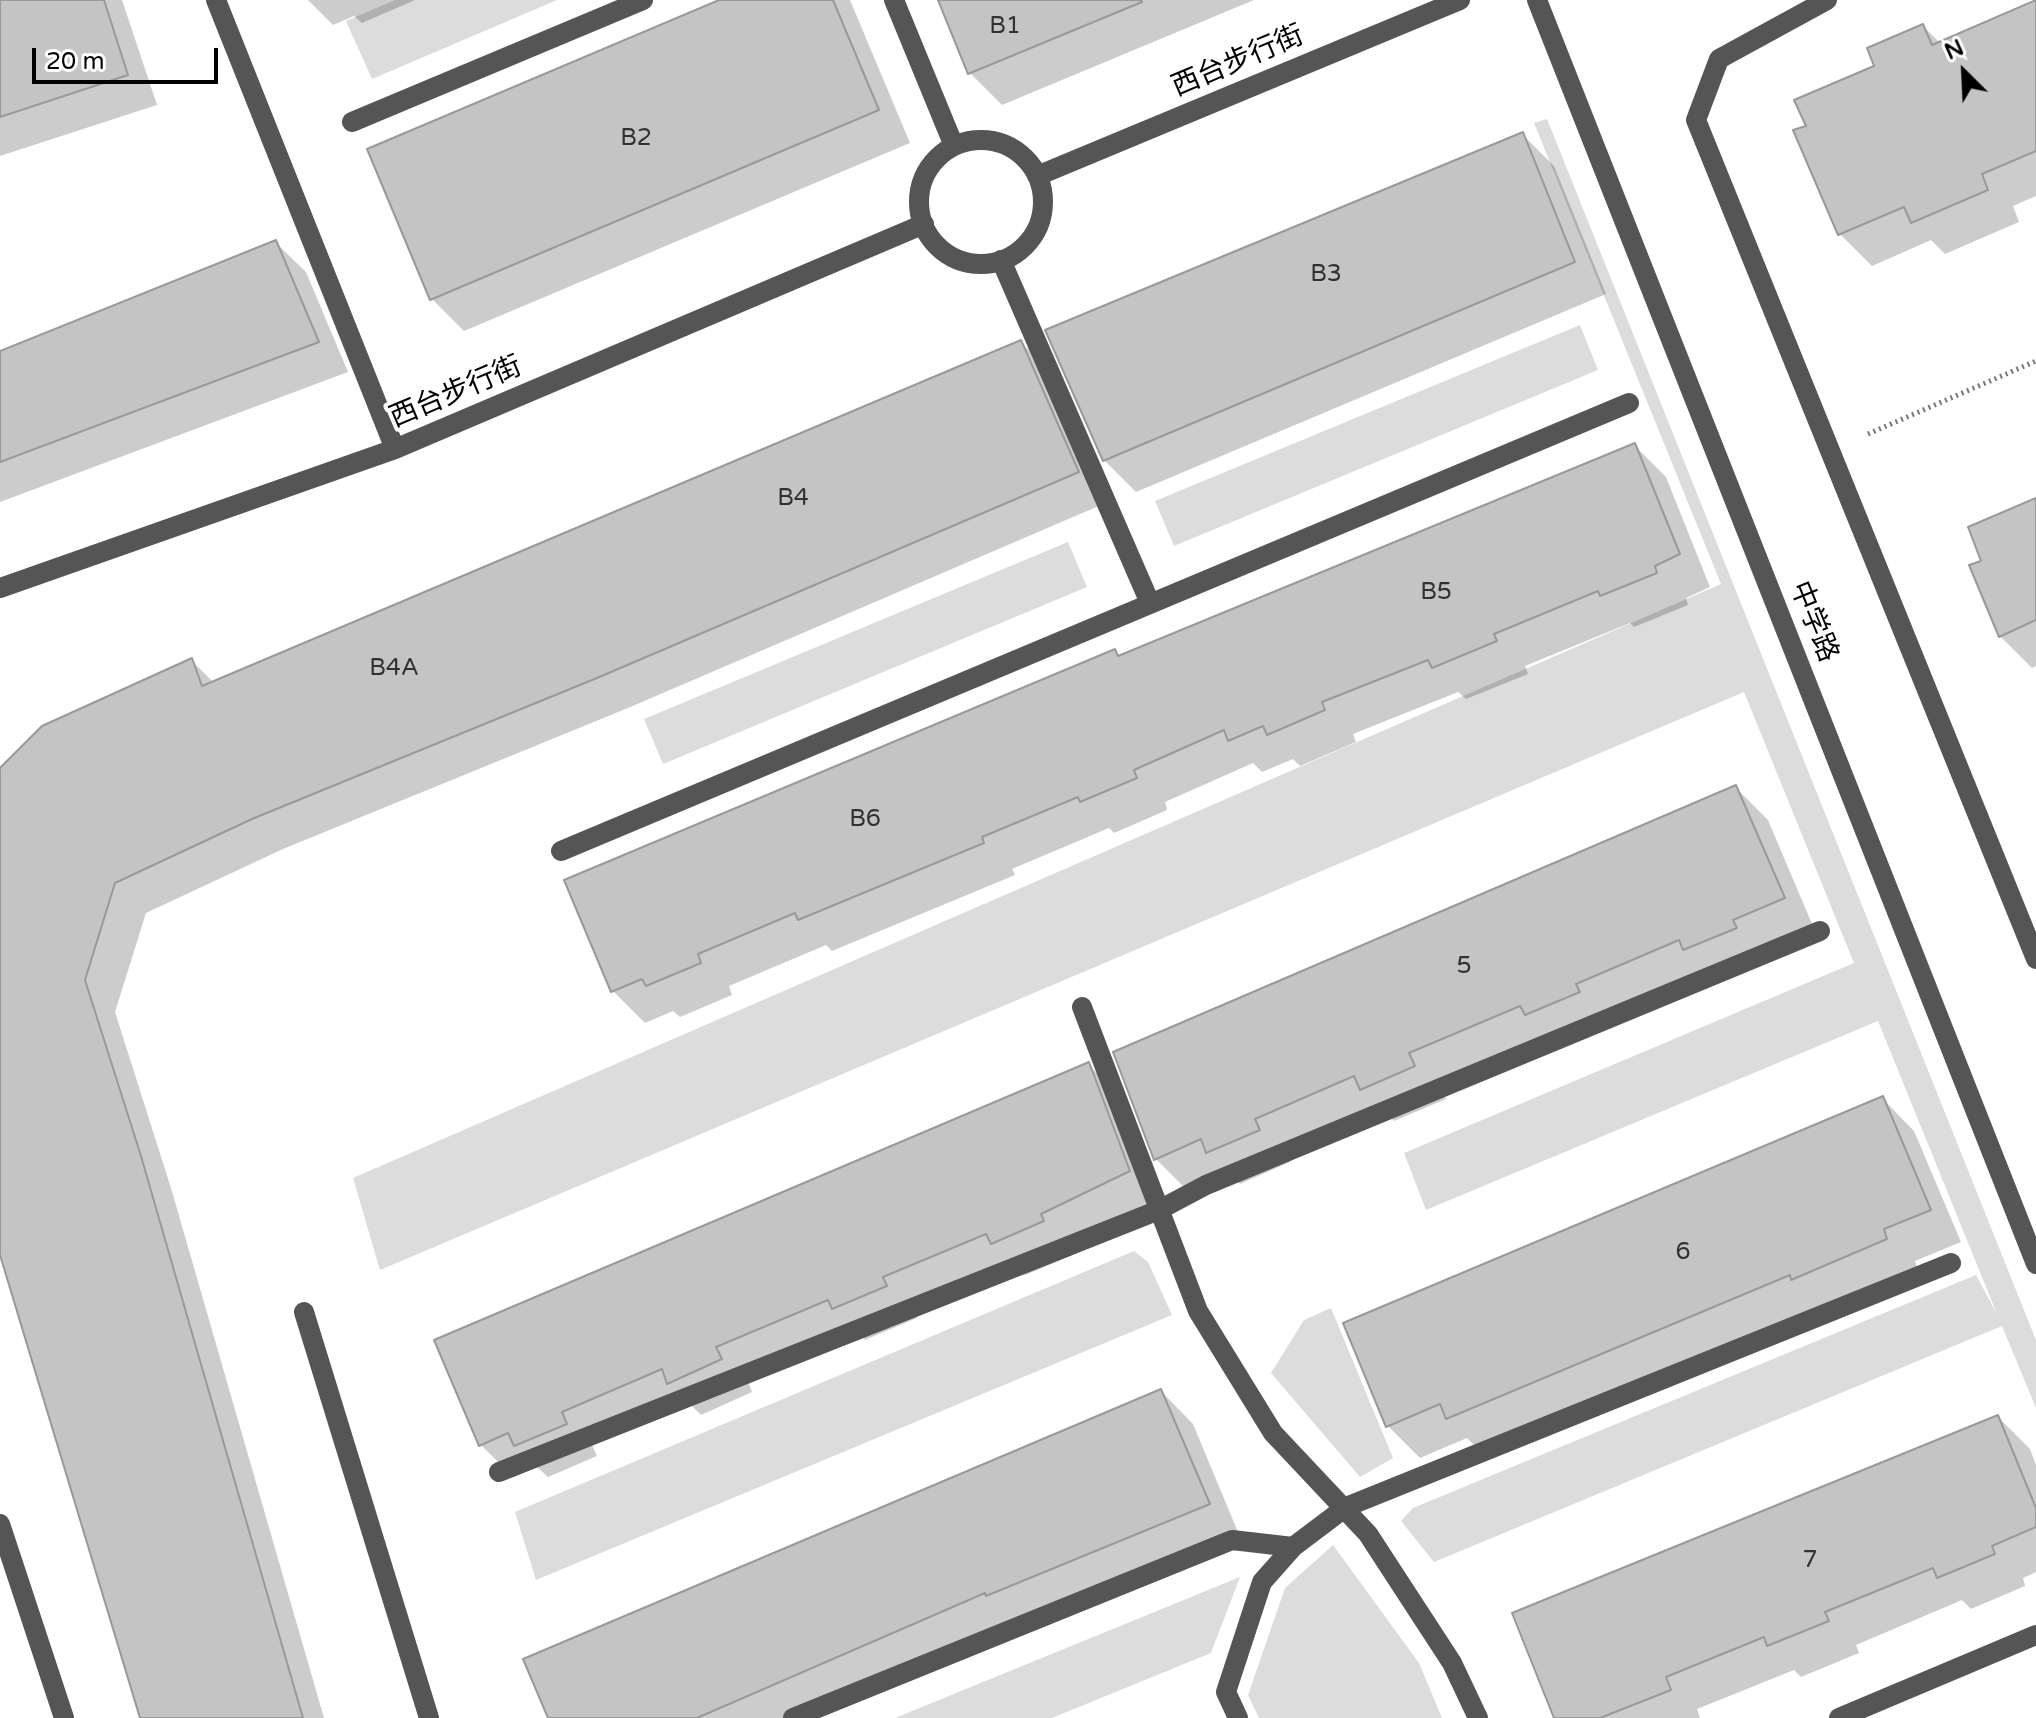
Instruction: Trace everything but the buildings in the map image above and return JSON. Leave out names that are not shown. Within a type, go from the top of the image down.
[{"type":"street","points":[[216,0],[395,449]]},
{"type":"street","points":[[352,122],[643,0]]},
{"type":"street","points":[[894,0],[954,146]]},
{"type":"street","name":"西台步行街","points":[[1037,176],[1460,0]]},
{"type":"street","name":"中学路","points":[[1537,0],[2036,1264]]},
{"type":"street","points":[[1827,0],[1719,59],[1696,120],[2036,959]]},
{"type":"street","points":[[973,139],[995,141],[1015,149],[1031,164],[1037,176],[1043,205],[1039,225],[1028,243],[1001,260],[972,263],[954,257],[938,246],[924,224],[919,192],[926,173],[937,158],[954,146],[973,139]]},
{"type":"street","name":"西台步行街","points":[[0,588],[395,449],[924,224]]},
{"type":"street","points":[[1001,260],[1150,603]]},
{"type":"street","points":[[561,851],[1629,403]]},
{"type":"street","points":[[499,1472],[1159,1210],[1206,1185],[1820,931]]},
{"type":"street","points":[[1082,1007],[1198,1311],[1273,1433],[1346,1507],[1368,1534],[1452,1663],[1478,1718]]},
{"type":"street","points":[[1238,1718],[1226,1692],[1262,1582],[1293,1547],[1346,1507],[1951,1263]]},
{"type":"street","points":[[304,1312],[429,1718]]},
{"type":"street","points":[[0,1524],[64,1718]]},
{"type":"street","points":[[793,1718],[1232,1540],[1293,1547]]},
{"type":"street","points":[[1839,1718],[2036,1635]]},
{"type":"path","points":[[1830,451],[2036,361]]},
{"type":"shaded area","points":[[395,0],[557,0],[372,79],[346,21]]},
{"type":"shaded area","points":[[1547,119],[2036,1340],[2036,1408],[2002,1326],[1434,1562],[1401,1521],[1413,1508],[1976,1275],[1997,1314],[1878,1021],[1426,1210],[1404,1153],[1854,963],[1744,692],[380,1270],[353,1178],[1721,584],[1534,123]]},
{"type":"shaded area","points":[[1580,325],[1598,370],[1174,546],[1155,501]]},
{"type":"shaded area","points":[[1068,542],[1087,587],[663,764],[644,719]]},
{"type":"shaded area","points":[[1134,1251],[1148,1262],[1172,1315],[536,1580],[515,1512]]},
{"type":"shaded area","points":[[1331,1308],[1393,1458],[1360,1477],[1271,1373],[1304,1320]]},
{"type":"shaded area","points":[[1333,1545],[1419,1663],[1442,1718],[1259,1718],[1248,1695],[1285,1588]]},
{"type":"shaded area","points":[[1240,1577],[1211,1653],[1052,1718],[895,1718]]}]
